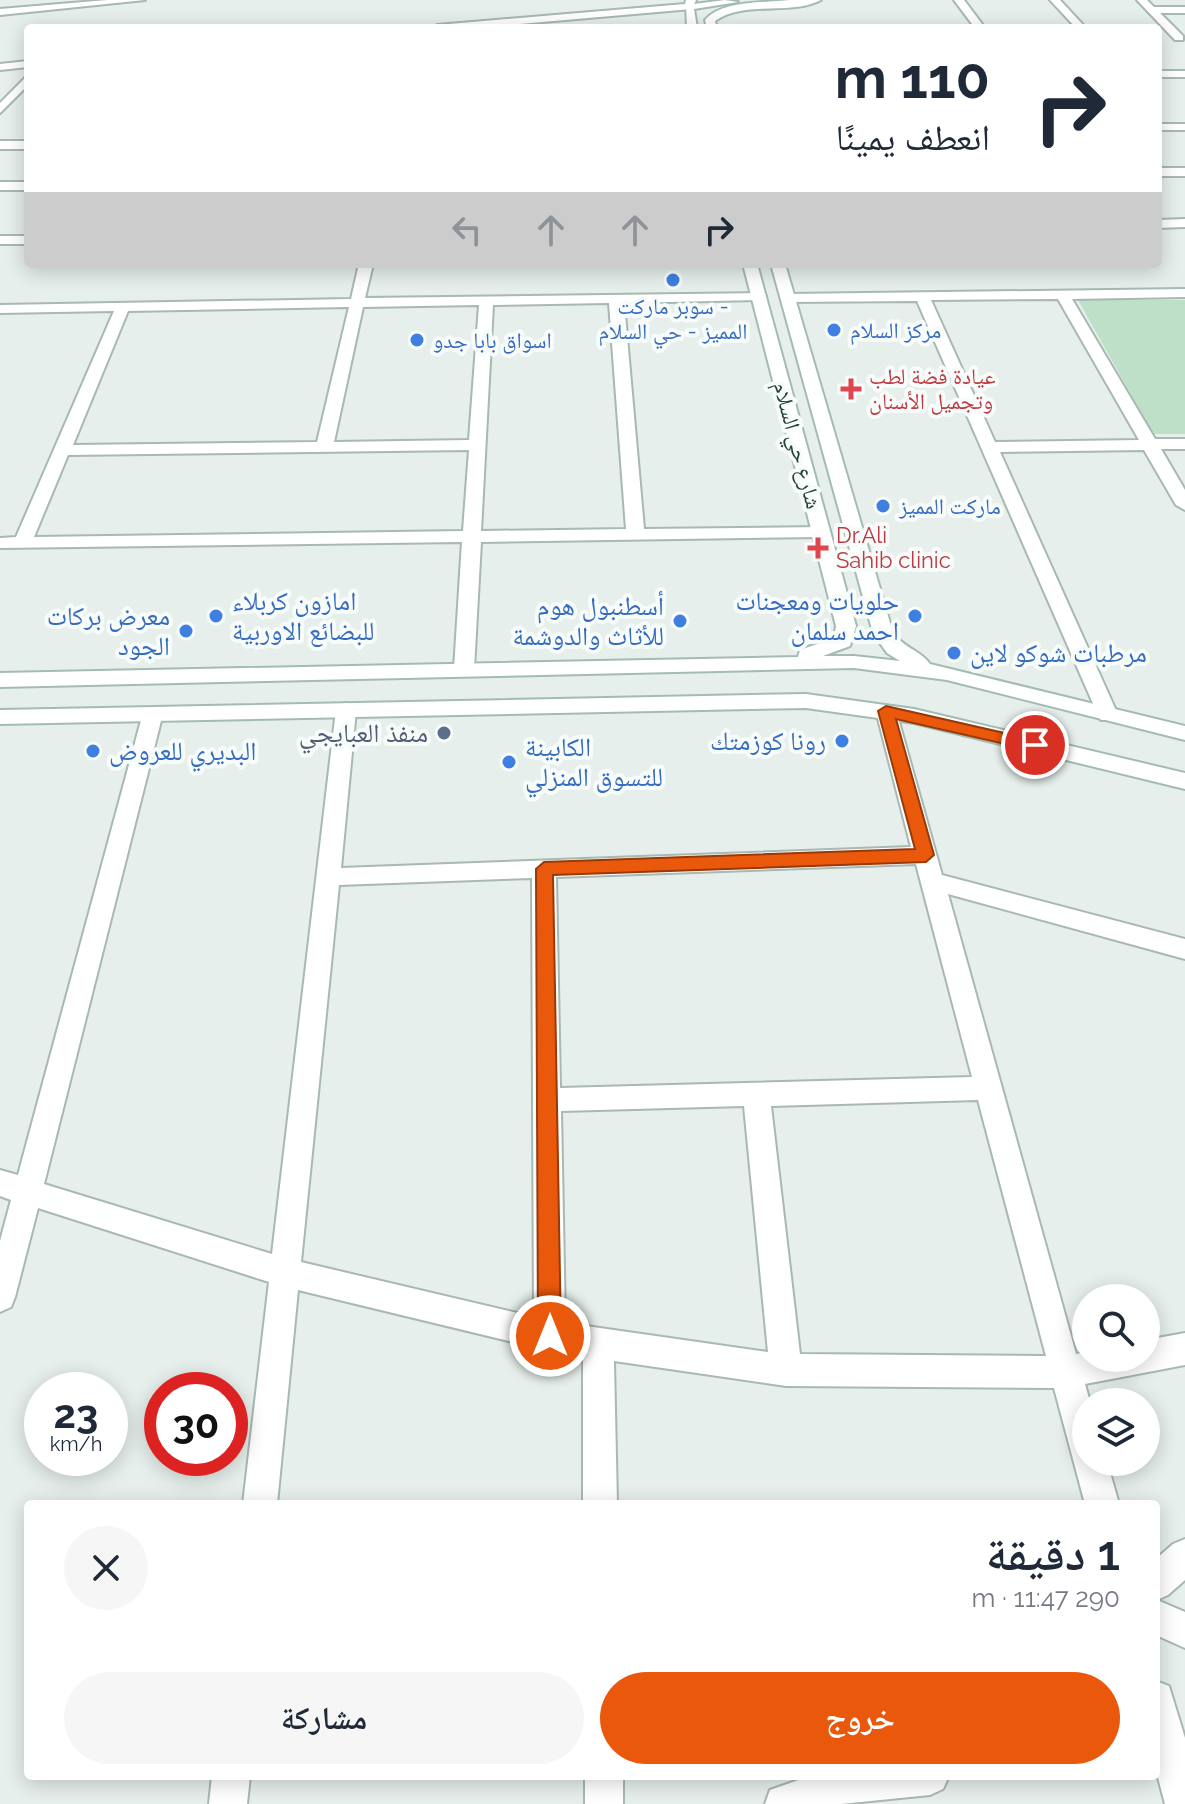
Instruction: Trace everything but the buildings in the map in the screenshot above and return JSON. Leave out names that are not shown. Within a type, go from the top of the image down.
[{"type":"street","points":[[0,12],[56,4],[140,0]]},
{"type":"street","points":[[548,24],[747,0]]},
{"type":"street","points":[[711,24],[710,20],[726,11],[816,0]]},
{"type":"street","points":[[959,0],[977,24]]},
{"type":"street","points":[[1055,0],[1077,24]]},
{"type":"street","points":[[1142,0],[1182,38]]},
{"type":"street","points":[[485,24],[690,7]]},
{"type":"street","points":[[1152,10],[1185,10]]},
{"type":"street","points":[[1162,39],[1182,38]]},
{"type":"street","points":[[0,70],[24,65]]},
{"type":"street","points":[[0,70],[24,70]]},
{"type":"street","points":[[1162,74],[1185,74]]},
{"type":"street","points":[[0,110],[24,83]]},
{"type":"street","points":[[1164,127],[1185,127]]},
{"type":"street","points":[[0,145],[24,145]]},
{"type":"street","points":[[1162,172],[1185,172]]},
{"type":"street","points":[[0,186],[24,186]]},
{"type":"street","points":[[1162,224],[1185,223]]},
{"type":"street","points":[[1162,235],[1185,235]]},
{"type":"street","points":[[324,447],[365,268]]},
{"type":"street","name":"شارع حي السلام","points":[[751,268],[846,626],[846,638],[837,646],[753,663]]},
{"type":"street","points":[[779,268],[887,642],[912,661],[947,673],[1185,733]]},
{"type":"street","points":[[788,298],[1185,293]]},
{"type":"street","points":[[1062,294],[1185,505]]},
{"type":"street","points":[[0,309],[759,296]]},
{"type":"street","points":[[922,296],[1108,715]]},
{"type":"street","points":[[616,298],[635,535]]},
{"type":"street","points":[[464,669],[486,301]]},
{"type":"street","points":[[23,542],[123,307]]},
{"type":"street","points":[[989,447],[1185,444]]},
{"type":"street","points":[[62,450],[477,445]]},
{"type":"street","points":[[0,543],[821,532]]},
{"type":"street","points":[[835,583],[852,587],[869,584]]},
{"type":"street","points":[[0,680],[854,662],[947,673]]},
{"type":"street","points":[[339,710],[323,698],[333,677],[342,672]]},
{"type":"street","points":[[248,712],[258,707],[269,693],[270,686],[264,674]]},
{"type":"street","points":[[0,717],[752,700],[837,703],[886,711],[1185,781]]},
{"type":"street","points":[[260,1500],[328,877],[339,710]]},
{"type":"street","points":[[886,711],[1072,1397]]},
{"type":"street","points":[[0,1297],[14,1188],[153,713]]},
{"type":"street","points":[[328,877],[544,869],[929,868],[1185,949]]},
{"type":"street","points":[[544,869],[550,1336]]},
{"type":"street","points":[[547,1100],[989,1088]]},
{"type":"street","points":[[756,1094],[786,1370]]},
{"type":"street","points":[[14,1188],[286,1273],[550,1336],[786,1370],[1072,1371]]},
{"type":"street","points":[[598,1343],[600,1500]]},
{"type":"street","points":[[1160,1353],[1185,1349]]},
{"type":"street","points":[[1094,1476],[1101,1500]]},
{"type":"street","points":[[1160,1579],[1185,1556]]},
{"type":"street","points":[[1160,1619],[1185,1630]]},
{"type":"street","points":[[1160,1728],[1164,1756],[1184,1804]]},
{"type":"street","points":[[228,1804],[231,1780]]},
{"type":"street","points":[[604,1780],[604,1804]]},
{"type":"street","points":[[784,1804],[847,1783],[883,1780]]},
{"type":"green space","points":[[1078,300],[1185,300],[1185,434],[1153,434]]},
{"type":"place","name":"سوبر ماركت - المميز - حي السلام","points":[[673,280]]},
{"type":"place","name":"مركز السلام","points":[[834,330]]},
{"type":"place","name":"اسواق بابا جدو","points":[[417,340]]},
{"type":"place","name":"عيادة فضة لطب وتجميل الأسنان","points":[[851,389]]},
{"type":"place","name":"ماركت المميز","points":[[883,506]]},
{"type":"place","name":"Dr.Ali Sahib clinic","points":[[818,548]]},
{"type":"place","name":"امازون كربلاء للبضائع الاوربية","points":[[216,616]]},
{"type":"place","name":"حلويات ومعجنات احمد سلمان","points":[[915,616]]},
{"type":"place","name":"أسطنبول هوم للأثاث والدوشمة","points":[[680,621]]},
{"type":"place","name":"معرض بركات الجود","points":[[186,631]]},
{"type":"place","name":"مرطبات شوكو لاين","points":[[954,653]]},
{"type":"place","name":"منفذ العبايجي","points":[[444,733]]},
{"type":"place","name":"رونا كوزمتك","points":[[842,741]]},
{"type":"place","name":"البديري للعروض","points":[[93,751]]},
{"type":"place","name":"الكابينة للتسوق المنزلي","points":[[509,762]]},
{"type":"route","points":[[550,1336],[544,869],[926,855],[886,711],[1035,745]]}]
